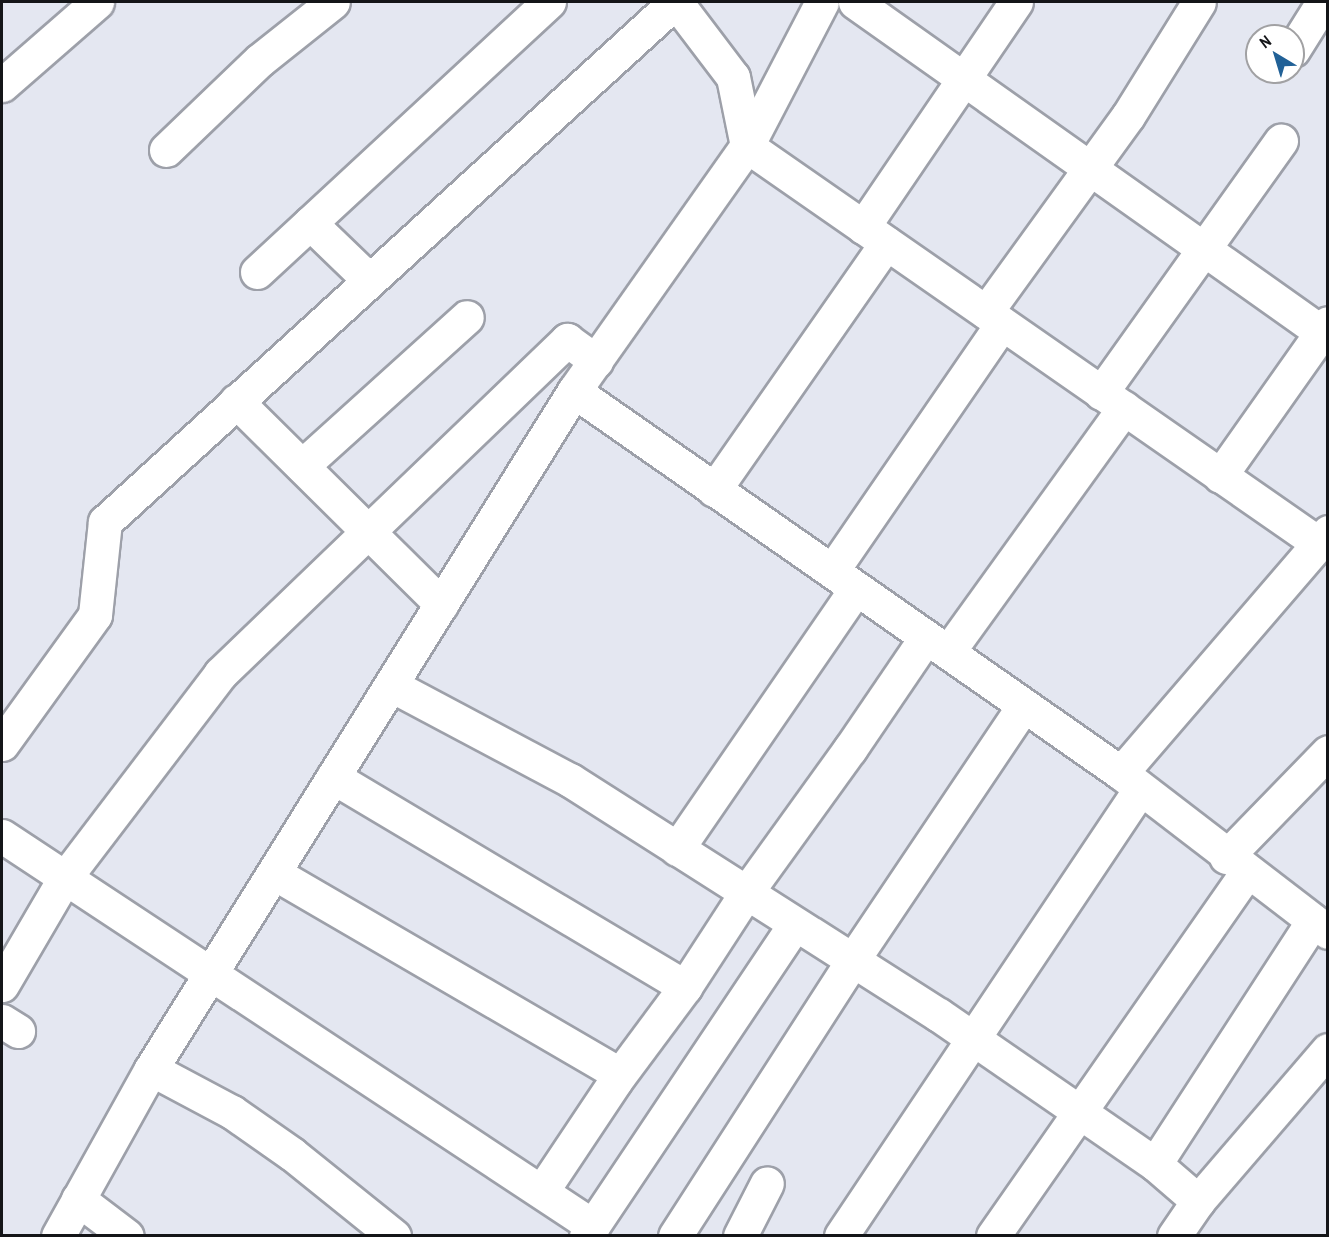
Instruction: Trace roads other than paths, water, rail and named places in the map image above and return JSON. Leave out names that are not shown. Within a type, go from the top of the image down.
[{"type":"street","points":[[2,85],[97,2]]},
{"type":"street","points":[[166,150],[261,60],[333,2]]},
{"type":"street","points":[[258,272],[549,2]]},
{"type":"street","points":[[2,744],[95,615],[105,522],[675,2],[733,77],[747,146],[1220,476],[1323,538],[1131,781],[973,1038],[841,1236]]},
{"type":"street","points":[[58,1236],[151,1070],[574,392],[747,146],[822,2]]},
{"type":"street","points":[[855,2],[1205,249],[1324,327],[1220,476]]},
{"type":"street","points":[[714,490],[875,235],[964,79],[1016,2]]},
{"type":"street","points":[[677,849],[844,580],[994,318],[1090,168],[1128,116],[1198,2]]},
{"type":"street","points":[[1305,31],[1323,2]]},
{"type":"street","points":[[542,1191],[620,1074],[685,987],[746,893],[850,749],[937,645],[1112,400],[1205,249],[1281,141]]},
{"type":"street","points":[[310,223],[369,280]]},
{"type":"street","points":[[302,466],[467,317]]},
{"type":"street","points":[[2,985],[64,879],[220,674],[567,340],[596,361]]},
{"type":"street","points":[[574,392],[1131,781],[1320,926],[1155,1164]]},
{"type":"street","points":[[236,401],[441,604]]},
{"type":"street","points":[[391,685],[570,780],[973,1038],[1155,1164],[1198,1201]]},
{"type":"street","points":[[675,1236],[852,961],[1024,705]]},
{"type":"street","points":[[993,1236],[1079,1111],[1237,864],[1328,752]]},
{"type":"street","points":[[333,777],[685,987]]},
{"type":"street","points":[[2,836],[210,976],[542,1191],[590,1231],[794,925]]},
{"type":"street","points":[[274,873],[620,1074]]},
{"type":"street","points":[[1174,1236],[1198,1201],[1328,1050]]},
{"type":"street","points":[[151,1070],[232,1112],[292,1154],[394,1236]]},
{"type":"street","points":[[740,1236],[767,1183]]},
{"type":"street","points":[[78,1199],[127,1236]]}]
